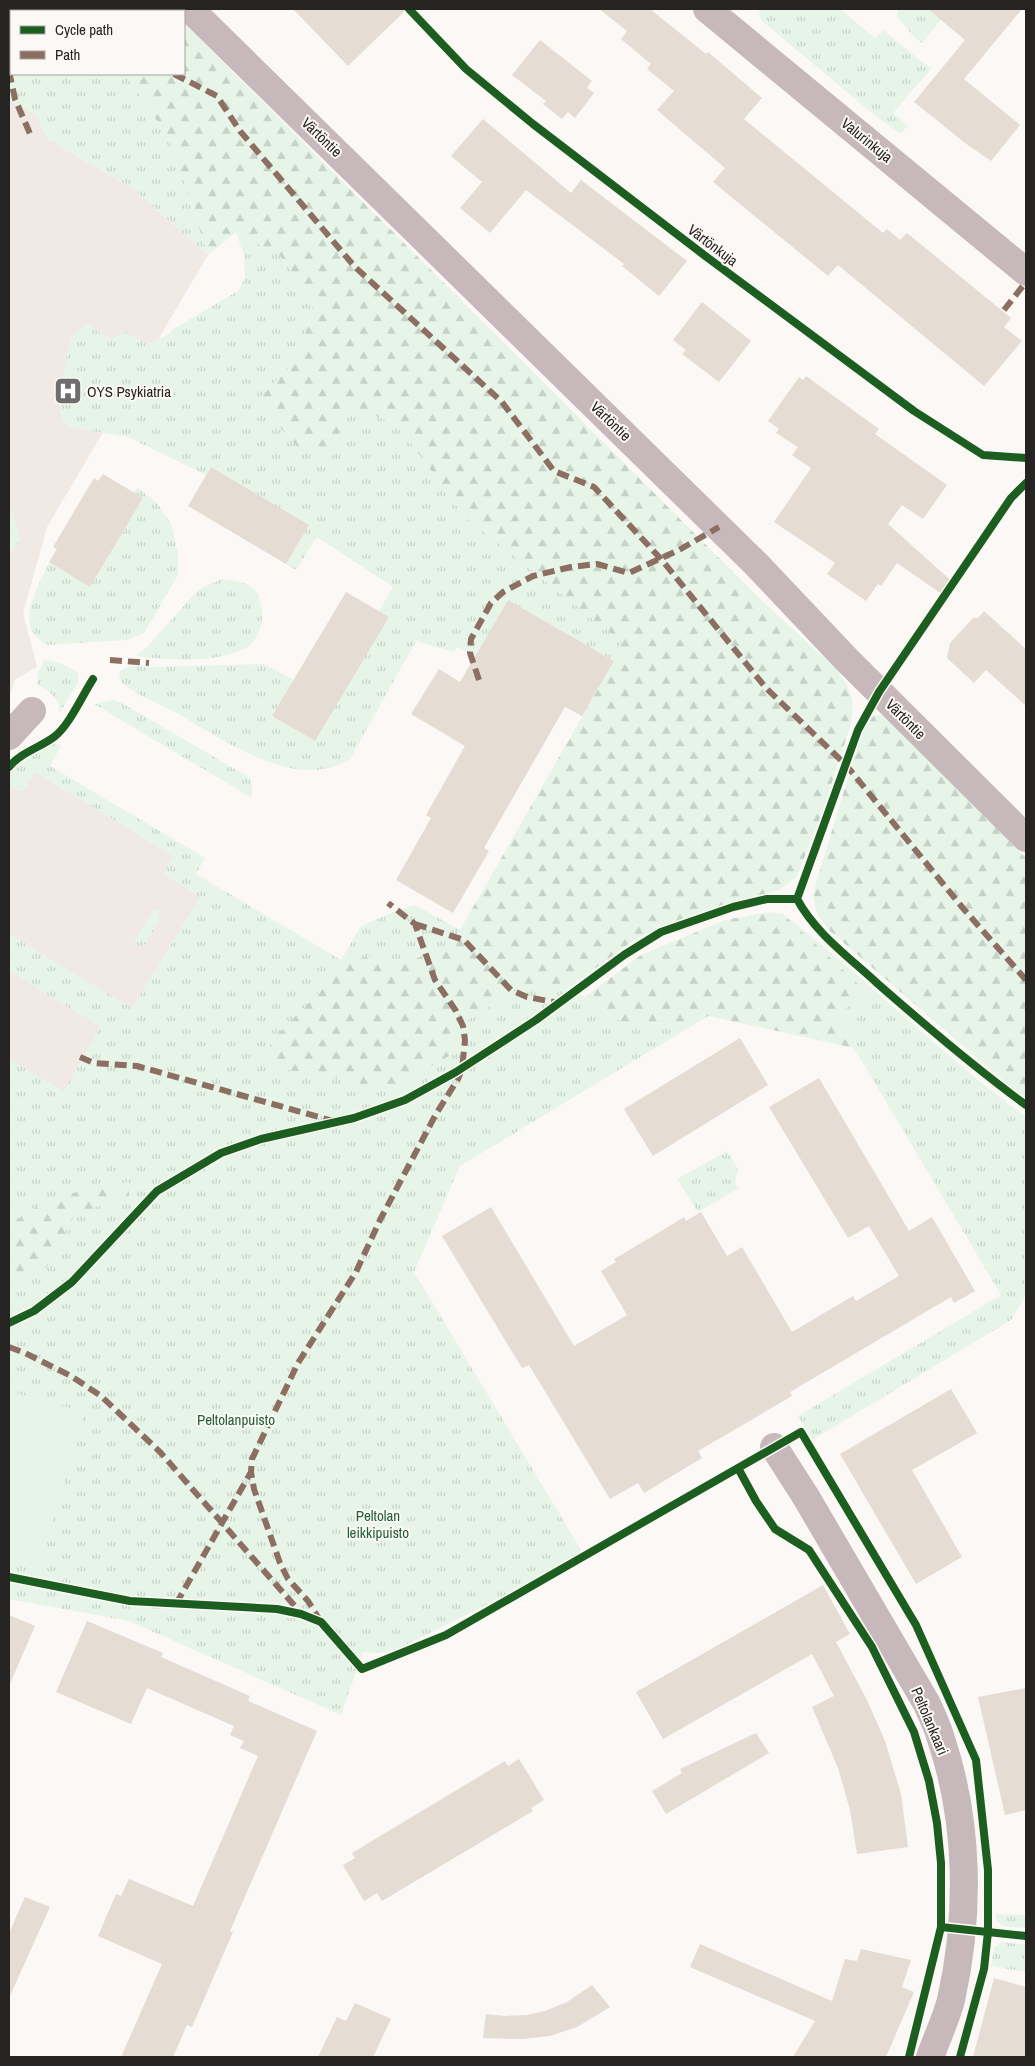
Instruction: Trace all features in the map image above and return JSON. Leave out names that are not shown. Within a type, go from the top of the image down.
[{"type":"street","name":"Värtöntie","points":[[190,9],[756,564],[846,659],[1026,838]]},
{"type":"street","name":"Valurinkuja","points":[[707,9],[1026,272]]},
{"type":"street","points":[[9,736],[32,711]]},
{"type":"street","name":"Peltolankaari","points":[[774,1447],[806,1497],[927,1704],[941,1739],[954,1787],[964,1870],[963,1930],[950,2001],[930,2057]]},
{"type":"shaded area","name":"OYS Psykiatria","points":[[9,100],[35,114],[49,140],[132,188],[208,255],[47,527],[23,613],[37,667],[14,680],[9,697]]},
{"type":"shaded area","points":[[9,756],[174,856],[209,904],[9,1208]]},
{"type":"green space","points":[[9,9],[68,9],[70,10],[10,10],[10,75],[126,75],[170,140],[208,255],[132,188],[49,140],[35,114],[11,102],[9,105]]},
{"type":"green space","points":[[68,9],[170,10],[70,10]]},
{"type":"green space","points":[[761,9],[840,9],[875,38],[883,30],[931,69],[893,113],[908,126],[900,133],[879,119],[761,20],[759,13]]},
{"type":"green space","points":[[898,9],[928,9],[936,15],[942,9],[950,9],[922,43],[915,38],[897,17]]},
{"type":"green space","points":[[185,24],[754,593],[836,669],[846,683],[853,701],[851,724],[822,813],[797,876],[781,889],[672,922],[634,940],[567,989],[521,987],[465,1022],[449,1056],[387,1092],[325,1075],[282,1069],[268,1056],[271,1041],[349,962],[369,956],[407,962],[443,948],[460,930],[614,661],[622,642],[464,516],[398,425],[352,406],[331,448],[299,449],[257,401],[301,355],[314,300],[280,256],[236,232],[208,255],[170,140],[126,75],[185,75]]},
{"type":"green space","points":[[236,232],[280,256],[314,300],[301,355],[257,401],[331,448],[352,406],[398,425],[464,516],[622,642],[614,661],[508,600],[475,656],[457,647],[454,652],[416,641],[350,759],[329,768],[307,770],[284,767],[239,749],[171,710],[133,691],[121,682],[119,673],[131,666],[264,664],[294,680],[272,716],[315,741],[388,617],[379,611],[393,587],[317,537],[296,570],[286,564],[309,525],[211,467],[206,475],[128,437],[70,427],[62,419],[61,401],[65,367],[68,348],[75,333],[89,324],[106,337],[120,336],[126,332],[148,345],[238,291],[245,278],[244,256]]},
{"type":"green space","points":[[138,488],[157,503],[171,524],[178,553],[178,575],[144,633],[127,640],[47,645],[37,637],[31,628],[29,618],[34,595],[49,562],[90,586],[143,498],[133,492]]},
{"type":"green space","points":[[9,500],[20,540],[14,550],[9,550]]},
{"type":"green space","points":[[222,579],[247,585],[254,589],[258,595],[261,603],[262,620],[257,637],[252,643],[234,653],[206,659],[163,659],[136,656],[147,647],[199,589]]},
{"type":"green space","points":[[44,660],[61,663],[78,673],[78,683],[60,712],[53,695],[37,685],[38,673]]},
{"type":"green space","points":[[113,700],[120,702],[250,778],[252,798],[94,704]]},
{"type":"green space","points":[[874,715],[881,715],[891,722],[1026,858],[1026,1098],[1007,1084],[829,930],[817,912],[814,890],[862,732]]},
{"type":"green space","name":"Peltolanpuisto","points":[[57,743],[61,746],[50,766],[205,858],[196,874],[341,960],[361,926],[415,905],[460,930],[521,987],[567,989],[585,997],[623,1023],[695,1024],[460,1166],[414,1272],[583,1553],[534,1581],[394,1651],[379,1653],[363,1652],[341,1715],[129,1621],[9,1599],[9,1062],[10,1060],[64,1091],[100,1027],[9,971],[9,934],[132,1008],[200,897],[163,874],[173,856],[36,772],[22,793],[9,785],[10,778],[20,765],[34,754]]},
{"type":"green space","points":[[154,908],[157,908],[160,920],[146,944],[134,946],[134,943]]},
{"type":"green space","points":[[769,912],[783,914],[870,997],[830,1015],[854,1029],[854,1048],[708,1016],[695,1024],[623,1023],[585,997],[641,955],[725,920]]},
{"type":"green space","points":[[783,914],[964,1068],[1026,1117],[1026,1295],[1011,1320],[812,1440],[798,1416],[1001,1295],[854,1048],[854,1029],[829,1015],[869,997],[853,979]]},
{"type":"green space","points":[[727,1151],[738,1169],[735,1183],[739,1188],[698,1212],[677,1179]]},
{"type":"green space","points":[[129,1182],[129,1196],[75,1214],[48,1265],[39,1274],[9,1271],[9,1225],[53,1197]]},
{"type":"green space","points":[[9,1391],[84,1412],[39,1569],[9,1561]]},
{"type":"green space","points":[[996,1914],[1026,1915],[1026,1928],[1003,1926],[996,1920]]},
{"type":"green space","points":[[1002,1942],[1026,1945],[1026,1972],[991,1966],[994,1948]]},
{"type":"building","points":[[293,9],[407,9],[348,66]]},
{"type":"building","points":[[599,9],[650,9],[706,54],[708,52],[762,98],[744,119],[883,233],[887,229],[900,240],[907,233],[1011,318],[1004,327],[1022,341],[984,386],[838,265],[828,276],[713,182],[725,168],[657,110],[674,91],[647,69],[651,64],[621,39],[627,31]]},
{"type":"building","points":[[928,9],[1022,9],[964,79],[1020,125],[991,161],[965,143],[914,102],[965,40]]},
{"type":"building","points":[[540,40],[592,81],[587,88],[594,93],[575,118],[568,112],[562,119],[543,104],[546,101],[512,75]]},
{"type":"building","points":[[483,119],[571,193],[581,180],[687,261],[659,296],[622,266],[624,264],[526,190],[490,233],[460,208],[482,182],[451,156]]},
{"type":"building","points":[[702,302],[751,341],[719,382],[682,354],[686,350],[673,340]]},
{"type":"building","points":[[806,376],[879,429],[875,434],[947,485],[923,519],[902,505],[888,524],[956,585],[946,597],[897,563],[881,586],[878,584],[866,601],[827,574],[835,563],[774,522],[811,468],[792,455],[798,447],[776,433],[779,429],[768,421],[799,377],[803,380]]},
{"type":"building","points":[[211,467],[309,525],[286,564],[188,506]]},
{"type":"building","points":[[103,474],[143,498],[90,587],[49,562],[57,549],[53,547],[94,478],[98,481]]},
{"type":"building","points":[[346,592],[389,617],[315,741],[272,716]]},
{"type":"building","points":[[508,600],[614,661],[582,716],[565,707],[484,848],[489,851],[453,913],[396,880],[431,818],[426,815],[465,746],[411,714],[439,669],[460,682]]},
{"type":"building","points":[[984,611],[1026,649],[1026,706],[986,670],[974,683],[947,658],[950,643],[973,618],[978,618]]},
{"type":"building","points":[[740,1038],[768,1085],[653,1156],[624,1109]]},
{"type":"building","points":[[819,1078],[909,1231],[932,1217],[975,1291],[954,1303],[951,1297],[790,1392],[792,1396],[698,1451],[702,1458],[644,1493],[638,1483],[610,1499],[529,1365],[522,1368],[442,1236],[491,1207],[574,1346],[627,1315],[601,1271],[616,1262],[614,1259],[684,1217],[686,1221],[701,1212],[727,1256],[742,1247],[792,1332],[853,1296],[856,1301],[899,1276],[869,1226],[848,1238],[769,1107]]},
{"type":"building","points":[[951,1389],[977,1433],[912,1470],[962,1557],[916,1584],[840,1454]]},
{"type":"building","points":[[823,1585],[850,1634],[836,1642],[867,1700],[885,1741],[901,1794],[908,1847],[857,1854],[850,1810],[838,1768],[812,1707],[834,1696],[812,1654],[663,1739],[636,1692]]},
{"type":"building","points":[[9,1615],[35,1626],[9,1686]]},
{"type":"building","points":[[87,1621],[163,1653],[161,1657],[250,1696],[248,1701],[317,1731],[230,1931],[233,1932],[192,2027],[187,2025],[173,2057],[121,2057],[162,1964],[98,1936],[116,1894],[121,1896],[129,1879],[193,1906],[258,1756],[240,1748],[244,1741],[230,1735],[234,1726],[147,1688],[131,1724],[56,1692]]},
{"type":"building","points":[[1026,1688],[1026,1810],[1005,1815],[978,1697]]},
{"type":"building","points":[[756,1733],[769,1753],[666,1814],[652,1791],[682,1773],[680,1769]]},
{"type":"building","points":[[519,1759],[544,1800],[531,1808],[533,1811],[382,1901],[377,1893],[364,1901],[343,1865],[355,1858],[352,1853],[505,1761],[508,1766]]},
{"type":"building","points":[[25,1897],[50,1907],[9,1998],[9,1933]]},
{"type":"building","points":[[700,1944],[832,2001],[845,1959],[857,1961],[861,1949],[911,1960],[902,1987],[914,1992],[886,2057],[793,2057],[815,2021],[690,1967]]},
{"type":"building","points":[[994,1978],[1026,1987],[1026,2057],[973,2057]]},
{"type":"building","points":[[592,1985],[610,2007],[577,2027],[550,2036],[523,2039],[483,2038],[486,2014],[505,2016],[527,2015],[545,2011],[567,2002]]},
{"type":"building","points":[[355,2003],[391,2019],[373,2057],[318,2057],[337,2017],[346,2021]]},
{"type":"marked path","points":[[9,71],[15,99],[31,136]]},
{"type":"marked path","points":[[176,75],[217,96],[240,131],[355,267],[502,402],[554,471],[594,487],[661,559],[766,688],[846,765],[962,907],[1026,980]]},
{"type":"marked path","points":[[1004,310],[1026,282]]},
{"type":"marked path","points":[[479,680],[470,653],[471,639],[491,603],[503,592],[533,576],[571,567],[597,564],[629,573],[679,550],[719,527]]},
{"type":"marked path","points":[[110,660],[149,663]]},
{"type":"marked path","points":[[321,1622],[308,1601],[288,1579],[280,1563],[254,1489],[251,1472],[252,1459],[298,1363],[356,1272],[380,1220],[436,1114],[458,1079],[462,1069],[465,1040],[463,1026],[456,1011],[435,980],[415,924],[388,903]]},
{"type":"marked path","points":[[415,924],[464,940],[511,990],[527,997],[559,1003]]},
{"type":"marked path","points":[[80,1057],[94,1063],[137,1066],[333,1121]]},
{"type":"marked path","points":[[9,1347],[71,1376],[101,1396],[160,1452],[300,1612]]},
{"type":"marked path","points":[[176,1604],[251,1472]]},
{"type":"cycle path","name":"Värtönkuja","points":[[409,9],[466,69],[533,124],[704,255],[914,411],[983,455],[1026,458]]},
{"type":"cycle path","points":[[1026,483],[1011,498],[879,692],[858,730],[797,899],[823,934],[896,1000],[1026,1105]]},
{"type":"cycle path","points":[[9,767],[24,754],[60,732],[93,679]]},
{"type":"cycle path","points":[[9,1323],[34,1311],[72,1282],[157,1191],[221,1153],[261,1139],[354,1118],[405,1100],[456,1072],[536,1020],[624,955],[661,932],[733,907],[767,899],[797,899]]},
{"type":"cycle path","points":[[9,1577],[130,1601],[277,1609],[301,1614],[321,1622],[362,1669],[446,1635],[801,1432],[916,1625],[976,1760],[988,1870],[988,1932],[984,1969],[960,2057]]},
{"type":"cycle path","points":[[738,1468],[756,1501],[775,1529],[809,1550],[872,1647],[914,1732],[929,1781],[937,1823],[941,1863],[941,1927],[909,2057]]},
{"type":"cycle path","points":[[941,1927],[1026,1936]]},
{"type":"place","name":"OYS Psykiatria","points":[[68,391]]},
{"type":"park label","name":"Peltolan leikkipuisto","points":[[378,1524]]}]
